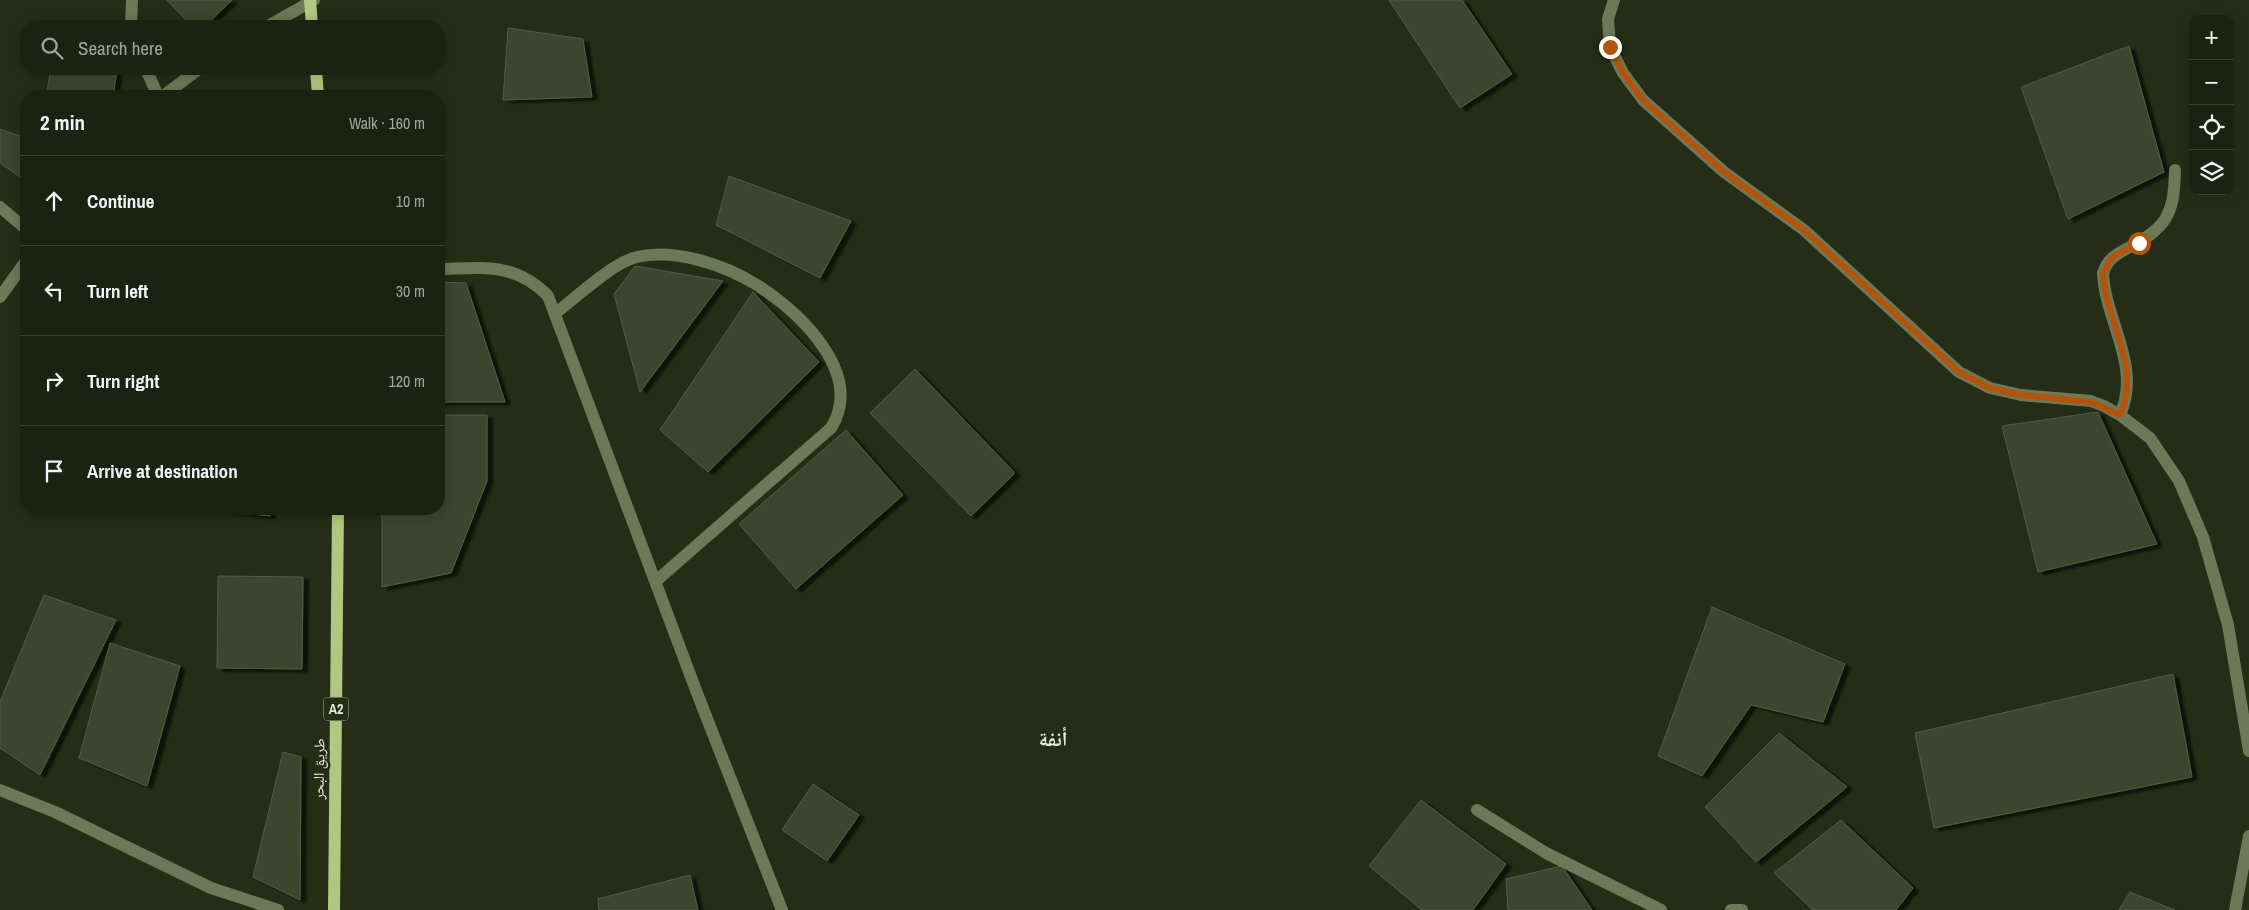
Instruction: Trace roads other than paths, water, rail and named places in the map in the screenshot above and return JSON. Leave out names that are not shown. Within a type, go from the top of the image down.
[{"type":"main road","points":[[312,1],[312,20]]},
{"type":"main road","points":[[316,75],[318,90]]},
{"type":"main road","name":"طريق البحر","points":[[334,910],[338,515]]},
{"type":"street","points":[[131,20],[132,0]]},
{"type":"street","points":[[1614,0],[1608,19],[1610,47],[1623,73],[1643,100],[1724,172],[1804,230],[1959,372],[1990,388],[2021,395],[2091,402],[2120,415],[2150,438],[2164,456],[2179,481],[2203,537],[2228,625],[2249,752]]},
{"type":"street","points":[[279,20],[312,1]]},
{"type":"street","points":[[149,75],[155,90]]},
{"type":"street","points":[[171,90],[191,75]]},
{"type":"street","points":[[2120,415],[2128,395],[2127,370],[2103,273],[2112,257],[2150,236],[2165,220],[2171,208],[2175,170]]},
{"type":"street","points":[[0,207],[20,224]]},
{"type":"street","points":[[556,312],[623,261],[656,255],[691,258],[734,273],[749,281],[790,310],[820,344],[836,369],[841,389],[841,403],[838,416],[831,428],[656,581]]},
{"type":"street","points":[[445,268],[495,268],[516,273],[533,280],[548,296],[556,312],[656,581],[782,910]]},
{"type":"street","points":[[0,297],[20,269]]},
{"type":"street","points":[[0,790],[54,812],[211,888],[278,910]]},
{"type":"street","points":[[1477,810],[1546,853],[1661,910]]},
{"type":"street","points":[[2234,910],[2249,836]]},
{"type":"street","points":[[1731,910],[1742,910]]},
{"type":"district","name":"أنفة","points":[[1053,739]]}]
